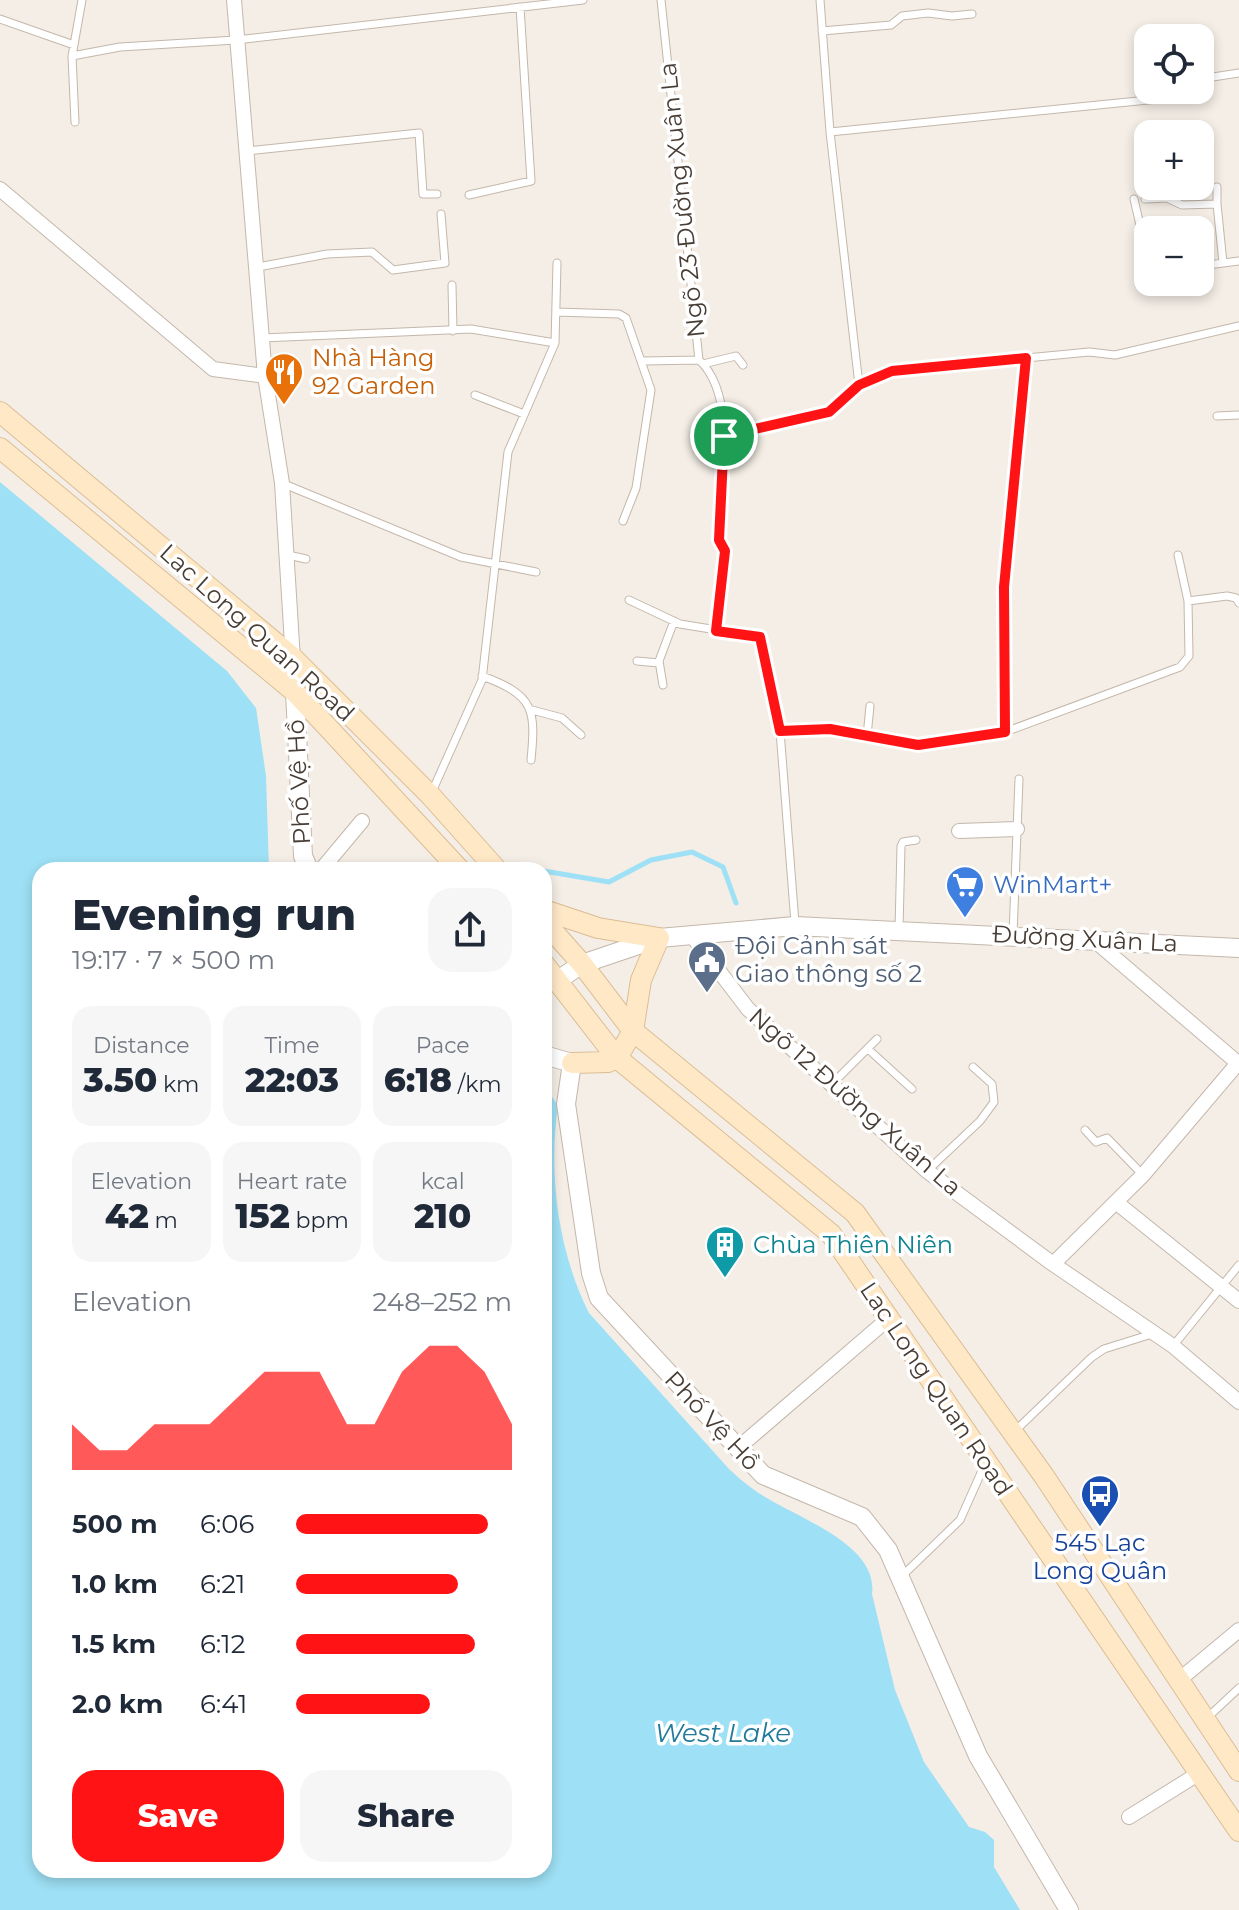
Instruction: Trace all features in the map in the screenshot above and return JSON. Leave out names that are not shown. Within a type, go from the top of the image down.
[{"type":"main road","name":"Lac Long Quan Road","points":[[0,412],[291,656],[431,796],[490,862]]},
{"type":"main road","name":"Lac Long Quan Road","points":[[0,448],[295,692],[453,862]]},
{"type":"main road","points":[[552,913],[598,928],[659,938],[641,980],[633,1031],[617,1058],[608,1062],[572,1063]]},
{"type":"main road","name":"Lac Long Quan Road","points":[[552,930],[633,1031],[855,1213],[1013,1433],[1239,1771]]},
{"type":"main road","name":"Lac Long Quan Road","points":[[552,973],[617,1058],[831,1234],[1239,1831]]},
{"type":"street","points":[[234,0],[265,376],[282,483],[295,692]]},
{"type":"street","points":[[0,189],[213,369],[265,376]]},
{"type":"street","name":"Phố Vệ Hồ","points":[[295,692],[306,862]]},
{"type":"street","points":[[328,862],[362,821]]},
{"type":"street","points":[[959,831],[1017,829]]},
{"type":"street","name":"Đường Xuân La","points":[[558,980],[582,964],[659,938],[795,926],[1239,948]]},
{"type":"street","name":"Ngõ 12 Đường Xuân La","points":[[693,937],[748,1009],[927,1171],[1053,1264],[1173,1346],[1239,1402]]},
{"type":"street","points":[[1053,1264],[1143,1175],[1238,1064],[1095,941]]},
{"type":"street","points":[[552,1057],[572,1063]]},
{"type":"street","name":"Phố Vệ Hồ","points":[[572,1063],[566,1104],[593,1285],[607,1308],[763,1475],[776,1484],[862,1517],[888,1550],[978,1756],[1069,1910]]},
{"type":"street","points":[[1117,1203],[1239,1301]]},
{"type":"street","points":[[738,1448],[888,1319]]},
{"type":"street","points":[[1179,1680],[1239,1630]]},
{"type":"street","points":[[1129,1817],[1201,1772]]},
{"type":"lane","points":[[75,122],[72,56],[82,0]]},
{"type":"lane","points":[[72,56],[120,47],[236,40],[583,0]]},
{"type":"lane","name":"Ngõ 23 Đường Xuân La","points":[[661,0],[701,362],[721,396],[724,436],[719,540],[725,551],[716,631]]},
{"type":"lane","points":[[820,0],[830,132],[859,385]]},
{"type":"lane","points":[[469,195],[531,181],[520,7]]},
{"type":"lane","points":[[822,31],[891,25],[902,16],[928,13],[952,16],[972,14]]},
{"type":"lane","points":[[0,19],[74,45]]},
{"type":"lane","points":[[1214,77],[1239,73]]},
{"type":"lane","points":[[830,132],[1134,101]]},
{"type":"lane","points":[[247,151],[419,133],[423,194],[437,194]]},
{"type":"lane","points":[[1217,187],[1223,263]]},
{"type":"lane","points":[[1171,200],[1182,205],[1217,204]]},
{"type":"lane","points":[[258,267],[327,254],[372,252],[393,270],[445,263],[441,214]]},
{"type":"lane","points":[[1214,264],[1239,261]]},
{"type":"lane","points":[[431,796],[482,676],[508,452],[555,343],[557,263]]},
{"type":"lane","points":[[452,285],[453,331]]},
{"type":"lane","points":[[556,312],[619,314],[631,325],[644,361],[651,390],[636,488],[623,521]]},
{"type":"lane","points":[[724,436],[829,412],[859,385],[892,371],[1089,352],[1115,355],[1239,326]]},
{"type":"lane","points":[[262,338],[471,329],[555,343]]},
{"type":"lane","points":[[644,361],[701,362],[736,356],[743,365]]},
{"type":"lane","points":[[1005,732],[1004,587],[1026,358]]},
{"type":"lane","points":[[475,395],[524,414]]},
{"type":"lane","points":[[1217,416],[1239,415]]},
{"type":"lane","points":[[282,483],[461,557],[536,572]]},
{"type":"lane","points":[[288,555],[306,559]]},
{"type":"lane","points":[[780,731],[830,729],[918,745],[1005,732],[1186,663],[1188,601],[1178,555]]},
{"type":"lane","points":[[1188,601],[1227,596],[1239,603]]},
{"type":"lane","points":[[629,600],[674,621],[760,637],[780,731],[795,926]]},
{"type":"lane","points":[[663,685],[659,663],[674,621]]},
{"type":"lane","points":[[637,661],[659,663]]},
{"type":"lane","points":[[482,676],[499,682],[532,710],[562,718],[581,735]]},
{"type":"lane","points":[[867,736],[870,706]]},
{"type":"lane","points":[[531,760],[535,719],[532,710]]},
{"type":"lane","points":[[1013,935],[1019,779]]},
{"type":"lane","points":[[899,930],[901,846],[903,842],[916,840]]},
{"type":"lane","points":[[833,1083],[877,1039]]},
{"type":"lane","points":[[868,1049],[912,1089]]},
{"type":"lane","points":[[927,1171],[980,1121],[994,1102],[992,1084],[973,1067]]},
{"type":"lane","points":[[1085,1130],[1096,1142],[1107,1138],[1143,1175]]},
{"type":"lane","points":[[1173,1346],[1239,1265]]},
{"type":"lane","points":[[1013,1433],[1092,1357],[1104,1349],[1152,1334]]},
{"type":"lane","points":[[901,1578],[960,1520],[986,1462]]},
{"type":"lane","points":[[1205,1720],[1239,1688]]},
{"type":"water","name":"West Lake","points":[[0,482],[227,671],[256,708],[266,776],[269,862],[32,862],[32,1878],[552,1878],[552,1097],[558,1106],[554,1158],[558,1212],[570,1264],[589,1313],[729,1469],[768,1499],[828,1531],[861,1559],[870,1575],[895,1690],[924,1762],[969,1827],[985,1832],[994,1840],[994,1867],[1020,1910],[0,1910]]},
{"type":"waterway","points":[[552,872],[609,882],[651,860],[692,852],[723,867],[736,903]]},
{"type":"place","name":"Nhà Hàng 92 Garden","points":[[284,406]]},
{"type":"place","name":"WinMart+","points":[[965,919]]},
{"type":"place","name":"Đội Cảnh sát Giao thông số 2","points":[[707,994]]},
{"type":"place","name":"Chùa Thiên Niên","points":[[725,1279]]},
{"type":"place","name":"545 Lạc Long Quân","points":[[1100,1528]]},
{"type":"route","points":[[1026,358],[1004,587],[1005,732],[918,745],[830,729],[780,731],[760,637],[716,631],[725,551],[719,540],[724,436],[829,412],[859,385],[892,371],[1026,358]]}]
